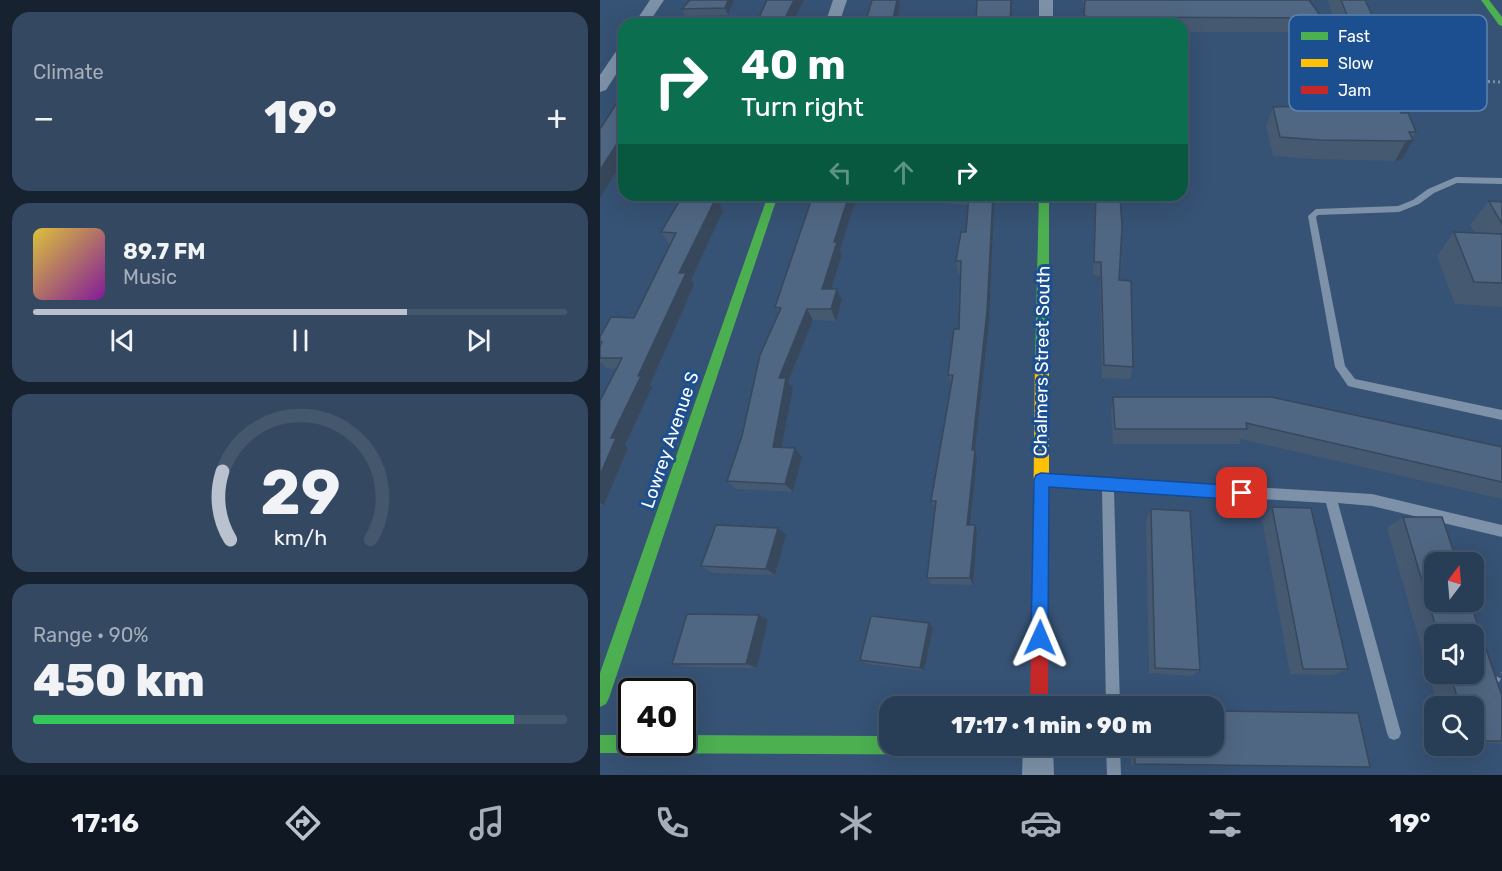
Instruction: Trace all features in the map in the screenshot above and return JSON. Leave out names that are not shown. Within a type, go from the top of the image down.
[{"type":"street","points":[[645,18],[657,0]]},
{"type":"street","points":[[834,18],[840,0]]},
{"type":"street","points":[[1046,0],[1046,18]]},
{"type":"street","points":[[1491,2],[1502,22]]},
{"type":"street","points":[[600,87],[618,59]]},
{"type":"street","name":"Lowrey Avenue S","points":[[600,698],[771,201]]},
{"type":"street","name":"Chalmers Street South","points":[[1039,696],[1044,201]]},
{"type":"street","points":[[600,744],[879,745]]},
{"type":"street","points":[[1038,756],[1038,775]]},
{"type":"lane","points":[[1502,182],[1456,180],[1400,209],[1316,212],[1312,216],[1340,367],[1352,383],[1502,415]]},
{"type":"lane","points":[[1041,480],[1372,500],[1502,531]]},
{"type":"lane","points":[[1108,483],[1113,696]]},
{"type":"lane","points":[[1331,499],[1394,733]]},
{"type":"lane","points":[[1113,756],[1114,775]]},
{"type":"path","points":[[1487,82],[1502,82]]},
{"type":"path","points":[[1494,671],[1500,689]]},
{"type":"path","points":[[1497,681],[1502,673]]},
{"type":"building","points":[[690,0],[728,0],[725,8],[682,9]]},
{"type":"building","points":[[767,0],[794,0],[785,18],[759,18]]},
{"type":"building","points":[[872,0],[897,0],[893,18],[867,18]]},
{"type":"building","points":[[977,0],[1011,0],[1010,18],[976,18]]},
{"type":"building","points":[[1085,0],[1309,0],[1320,15],[1289,15],[1289,18],[1086,18],[1084,16]]},
{"type":"building","points":[[1341,0],[1365,0],[1372,15],[1347,15]]},
{"type":"building","points":[[618,101],[618,142],[600,170],[600,129]]},
{"type":"building","points":[[1273,107],[1289,107],[1289,111],[1400,111],[1408,113],[1416,132],[1409,132],[1413,140],[1406,141],[1280,137]]},
{"type":"building","points":[[679,201],[715,201],[679,273],[686,273],[611,438],[616,438],[600,475],[600,401],[622,358],[600,358],[602,342],[600,342],[600,337],[611,317],[634,318],[676,233],[661,232]]},
{"type":"building","points":[[811,201],[847,201],[822,289],[837,289],[831,309],[807,309],[779,378],[786,378],[773,447],[795,448],[785,484],[727,481],[742,436],[760,355],[781,308],[775,307]]},
{"type":"building","points":[[969,201],[993,201],[987,311],[972,450],[975,450],[967,525],[975,525],[970,578],[927,578],[936,501],[931,501],[953,375],[948,375],[954,329],[959,329],[961,261],[956,261],[961,232],[966,232]]},
{"type":"building","points":[[1096,201],[1120,201],[1122,227],[1119,280],[1131,281],[1133,367],[1104,365],[1101,262],[1094,262]]},
{"type":"building","points":[[1489,201],[1502,202],[1502,224]]},
{"type":"building","points":[[1454,232],[1502,234],[1502,283],[1474,282]]},
{"type":"building","points":[[1113,397],[1271,397],[1502,447],[1502,482],[1246,423],[1247,429],[1115,429]]},
{"type":"building","points":[[1272,507],[1311,508],[1348,669],[1303,669]]},
{"type":"building","points":[[1151,509],[1190,511],[1200,670],[1155,668]]},
{"type":"building","points":[[1403,517],[1442,517],[1454,552],[1424,552],[1424,587]]},
{"type":"building","points":[[716,525],[778,528],[766,569],[701,566]]},
{"type":"building","points":[[1431,612],[1473,612],[1477,624],[1435,624]]},
{"type":"building","points":[[687,614],[759,615],[746,664],[672,664]]},
{"type":"building","points":[[871,616],[929,623],[920,668],[860,660]]},
{"type":"building","points":[[1484,643],[1502,696],[1502,741],[1484,741],[1484,696],[1457,696],[1453,684],[1484,684]]},
{"type":"building","points":[[1224,711],[1358,713],[1370,767],[1135,764],[1135,756],[1224,756]]},
{"type":"traffic: fast","points":[[1485,0],[1502,23]]},
{"type":"traffic: fast","points":[[600,698],[771,201]]},
{"type":"traffic: fast","points":[[1042,356],[1044,201]]},
{"type":"traffic: fast","points":[[600,744],[879,745]]},
{"type":"traffic: slow","points":[[1041,539],[1042,356]]},
{"type":"traffic: jam","points":[[1039,696],[1041,539]]},
{"type":"route","points":[[1040,638],[1041,480],[1242,493]]}]
